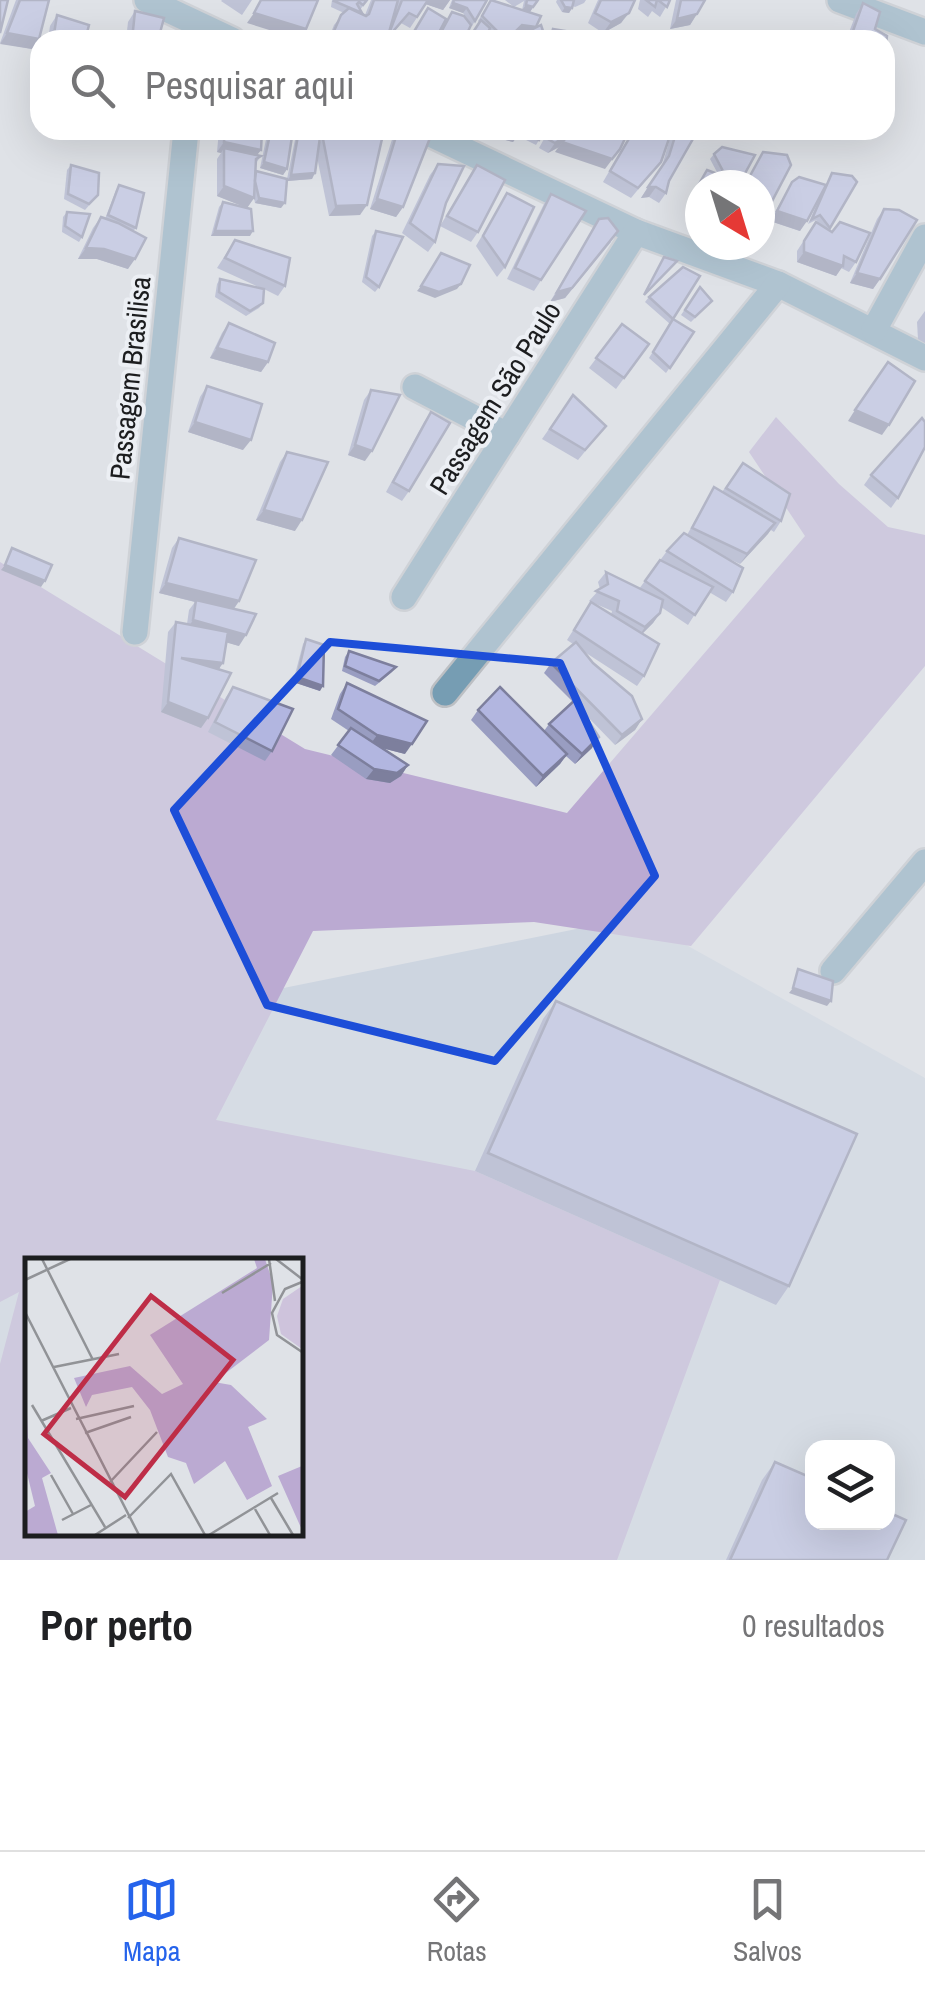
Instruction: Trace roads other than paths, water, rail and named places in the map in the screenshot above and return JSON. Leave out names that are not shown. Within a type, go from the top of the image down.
[{"type":"street","points":[[147,0],[193,30]]},
{"type":"street","points":[[840,0],[925,32]]},
{"type":"street","name":"Passagem Brasilisa","points":[[135,632],[185,140]]},
{"type":"street","points":[[443,140],[636,232],[778,284],[925,358]]},
{"type":"street","name":"Passagem São Paulo","points":[[404,597],[636,232]]},
{"type":"street","points":[[874,330],[925,236]]},
{"type":"street","points":[[445,693],[778,284]]},
{"type":"street","points":[[415,387],[507,434]]},
{"type":"street","points":[[833,971],[925,862]]}]
